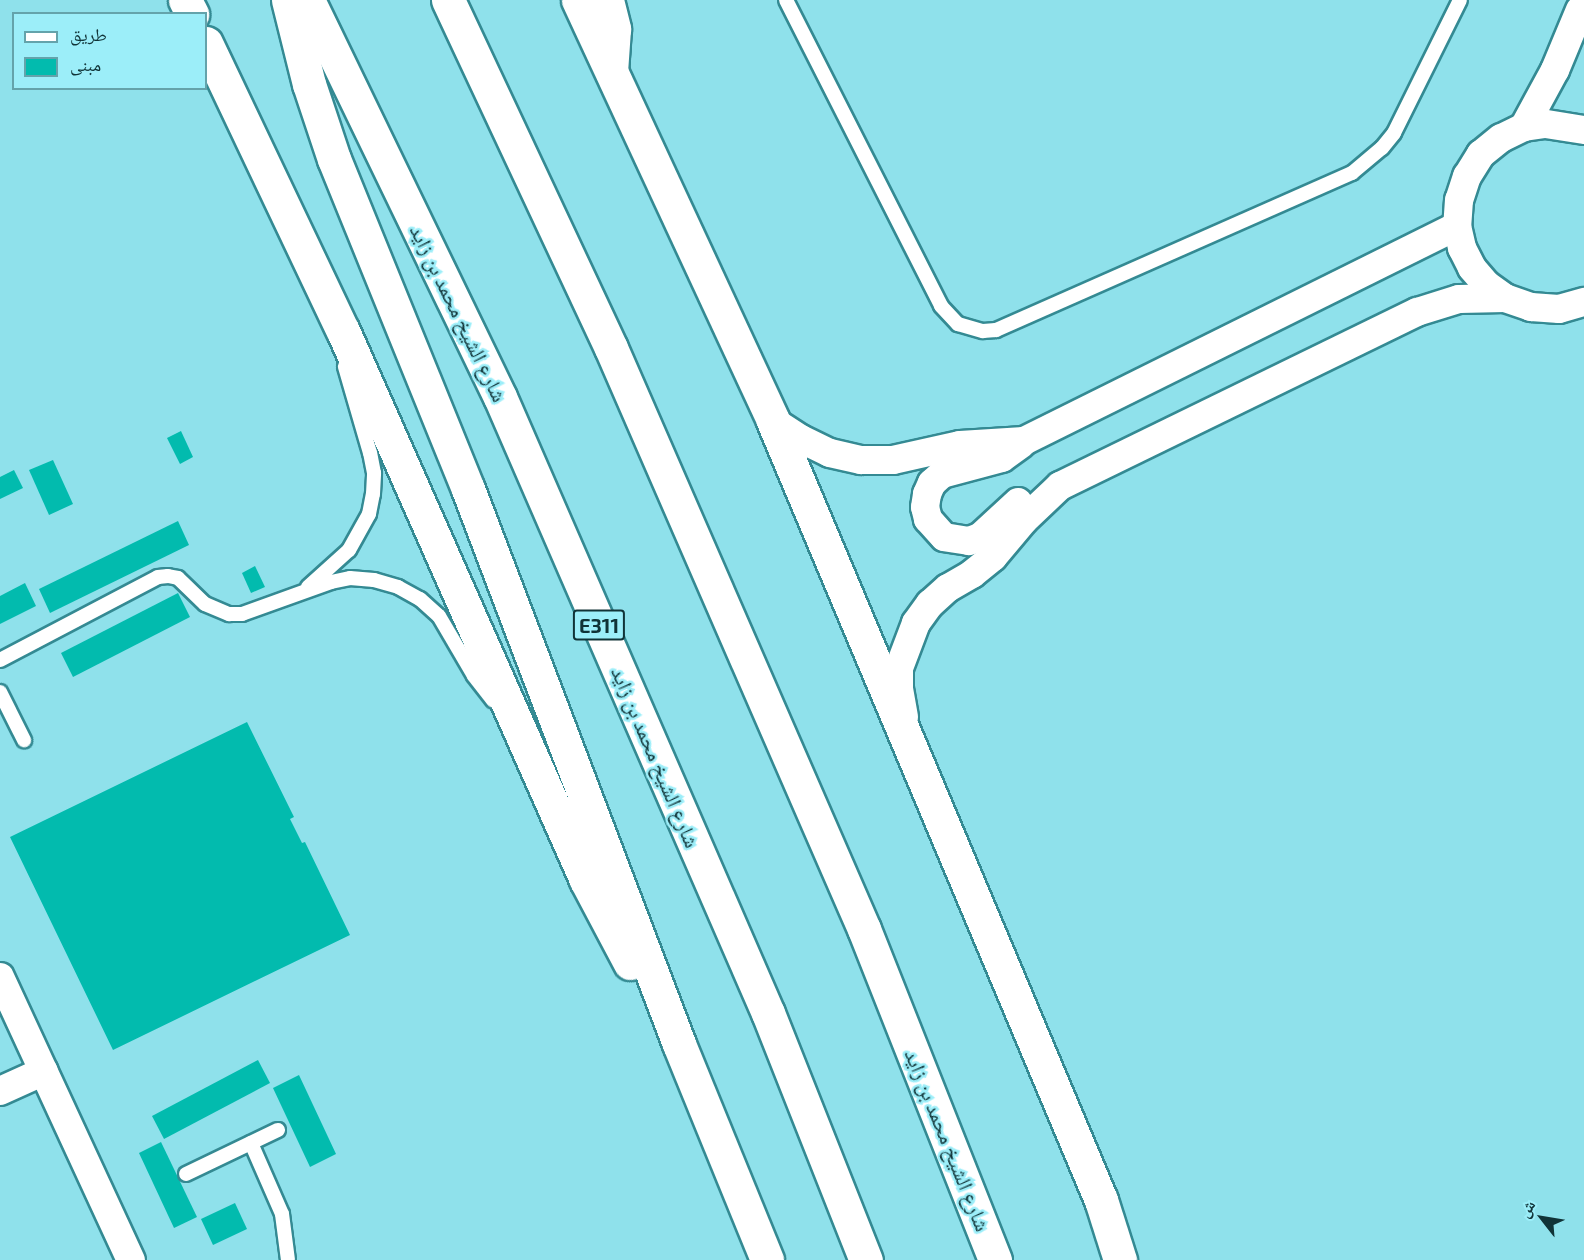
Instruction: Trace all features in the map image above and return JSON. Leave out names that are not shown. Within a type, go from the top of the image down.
[{"type":"main road","points":[[288,0],[309,84],[334,159],[468,489],[679,1044],[767,1260]]},
{"type":"main road","name":"شارع الشيخ محمد بن زايد","points":[[308,0],[500,397],[768,1013],[866,1260]]},
{"type":"main road","name":"شارع الشيخ محمد بن زايد","points":[[448,0],[611,348],[860,918],[995,1260]]},
{"type":"main road","points":[[578,0],[773,421],[1101,1200],[1131,1260]]},
{"type":"main road","points":[[607,0],[614,29],[611,68]]},
{"type":"main road","points":[[207,45],[343,332],[518,722],[586,880],[646,990],[679,1044]]},
{"type":"main road","points":[[1101,1200],[1120,1260]]},
{"type":"street","points":[[1524,127],[1581,15]]},
{"type":"street","points":[[1584,130],[1545,124],[1524,127],[1501,138],[1481,154],[1467,176],[1458,200],[1457,226],[1462,248],[1472,268],[1487,285],[1505,298],[1531,307],[1559,309],[1584,302]]},
{"type":"street","points":[[1457,226],[1024,441],[1002,458],[953,469],[932,483],[925,507],[927,519],[934,530],[944,537],[969,541],[980,537],[1019,502],[1060,486],[1438,304],[1459,299],[1505,298]]},
{"type":"street","points":[[773,421],[830,453],[861,460],[894,460],[960,446],[1024,441]]},
{"type":"street","points":[[910,746],[899,689],[899,668],[916,623],[948,588],[972,574],[993,557],[1024,520],[1060,486]]},
{"type":"street","points":[[0,977],[131,1260]]},
{"type":"street","points":[[0,1091],[44,1071]]},
{"type":"lane","points":[[786,0],[941,306],[958,324],[983,331],[996,330],[1352,173],[1368,162],[1394,133],[1460,0]]},
{"type":"lane","points":[[304,590],[349,550],[369,514],[373,494],[374,473],[370,453],[344,365],[343,332]]},
{"type":"lane","points":[[0,660],[158,577],[178,578],[205,604],[229,614],[254,611],[304,590],[350,578],[374,580],[398,587],[420,599],[439,616],[474,676],[494,701],[518,722]]},
{"type":"lane","points":[[0,692],[24,740]]},
{"type":"lane","points":[[186,1174],[278,1130]]},
{"type":"lane","points":[[251,1143],[282,1214],[288,1260]]},
{"type":"building","points":[[181,431],[193,457],[180,464],[167,438]]},
{"type":"building","points":[[53,460],[73,504],[49,515],[29,470]]},
{"type":"building","points":[[14,470],[23,488],[0,499],[0,477]]},
{"type":"building","points":[[178,521],[189,545],[50,613],[39,589]]},
{"type":"building","points":[[255,566],[265,587],[251,593],[242,573]]},
{"type":"building","points":[[25,583],[36,606],[0,624],[0,596]]},
{"type":"building","points":[[178,593],[190,617],[73,677],[61,653]]},
{"type":"building","points":[[247,722],[294,817],[290,819],[302,843],[305,842],[350,935],[113,1050],[10,837]]},
{"type":"building","points":[[258,1060],[270,1083],[164,1139],[152,1116]]},
{"type":"building","points":[[299,1075],[336,1154],[310,1167],[273,1088]]},
{"type":"building","points":[[161,1142],[197,1217],[174,1228],[139,1153]]},
{"type":"building","points":[[235,1203],[247,1229],[213,1245],[201,1219]]}]
